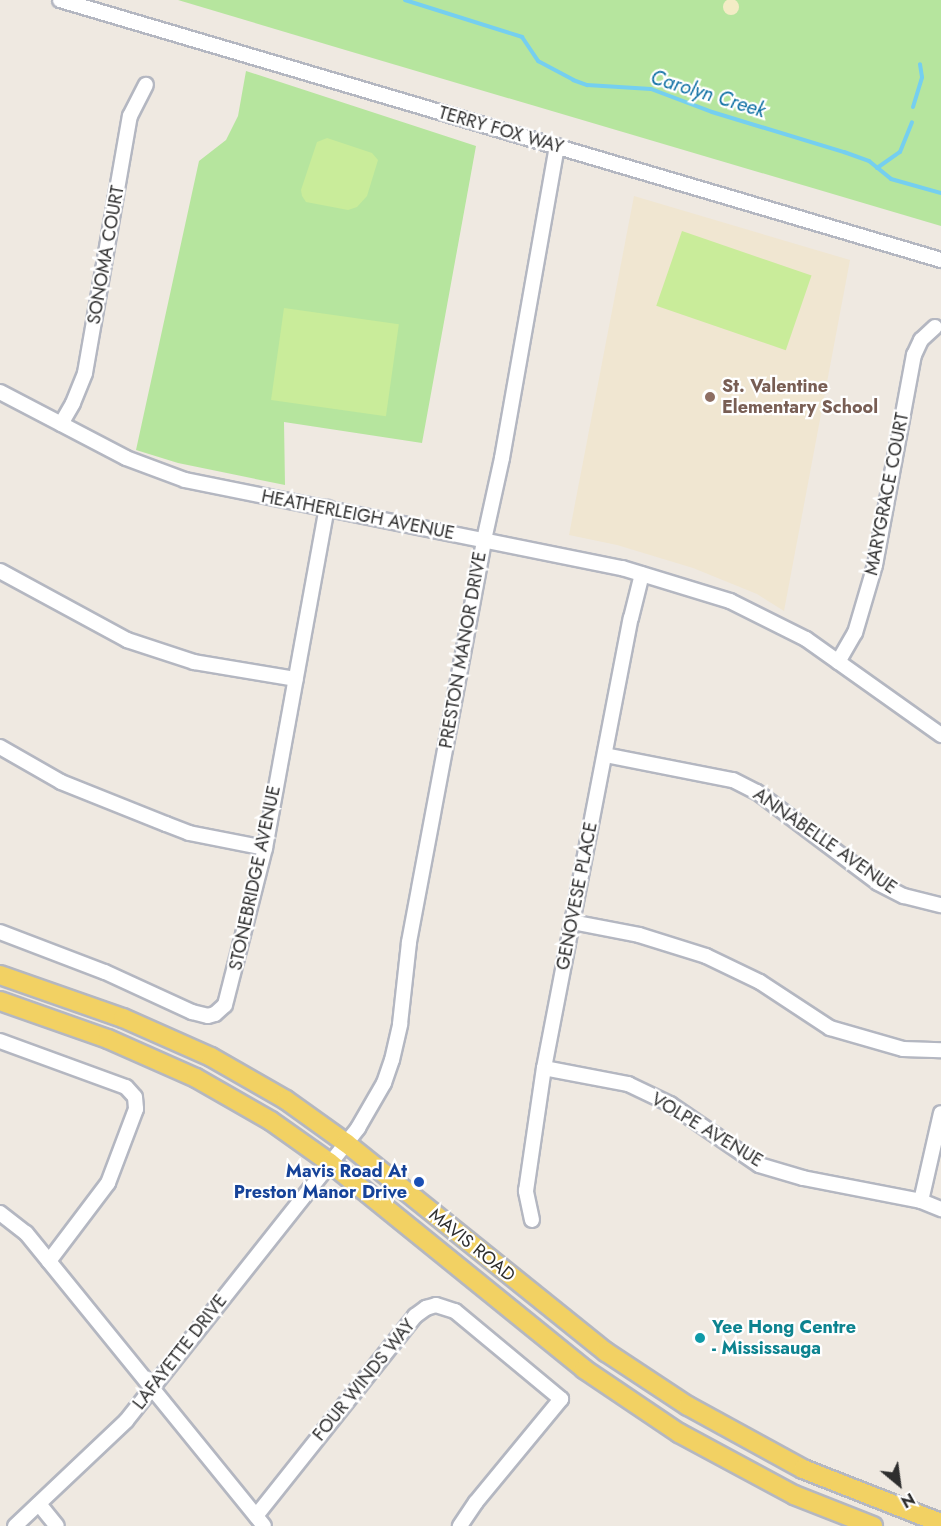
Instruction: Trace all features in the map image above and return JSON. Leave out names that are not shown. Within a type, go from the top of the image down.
[{"type":"main road","name":"MAVIS ROAD","points":[[0,975],[123,1018],[211,1057],[286,1100],[346,1143],[606,1352],[688,1406],[803,1469],[941,1523]]},
{"type":"main road","name":"MAVIS ROAD","points":[[0,1001],[108,1039],[196,1078],[271,1121],[330,1164],[584,1369],[669,1426],[794,1495],[873,1526]]},
{"type":"street","name":"TERRY FOX WAY","points":[[60,0],[941,261]]},
{"type":"street","name":"SONOMA COURT","points":[[61,424],[85,373],[130,116],[146,85]]},
{"type":"street","name":"PRESTON MANOR DRIVE","points":[[330,1164],[373,1104],[392,1060],[409,942],[484,540],[502,458],[557,146]]},
{"type":"street","name":"MARYGRACE COURT","points":[[838,662],[855,633],[875,564],[915,355],[921,340],[935,327]]},
{"type":"street","name":"HEATHERLEIGH AVENUE","points":[[0,392],[126,458],[175,477],[642,574],[730,601],[806,639],[941,735]]},
{"type":"street","name":"STONEBRIDGE AVENUE","points":[[0,932],[105,972],[192,1012],[208,1016],[215,1014],[225,1005],[265,848],[327,508]]},
{"type":"street","points":[[0,571],[127,640],[194,662],[296,679]]},
{"type":"street","name":"GENOVESE PLACE","points":[[532,1220],[525,1191],[544,1068],[631,618],[642,574]]},
{"type":"street","points":[[0,747],[61,782],[166,824],[189,832],[265,848]]},
{"type":"street","name":"ANNABELLE AVENUE","points":[[605,754],[733,780],[757,792],[878,883],[904,896],[941,905]]},
{"type":"street","points":[[572,922],[639,935],[706,956],[760,982],[830,1028],[903,1049],[941,1050]]},
{"type":"street","points":[[0,1041],[126,1087],[135,1097],[136,1109],[111,1177],[49,1261]]},
{"type":"street","name":"VOLPE AVENUE","points":[[544,1068],[628,1084],[670,1104],[759,1165],[804,1178],[921,1201],[941,1209]]},
{"type":"street","points":[[921,1201],[941,1113]]},
{"type":"street","name":"LAFAYETTE DRIVE","points":[[15,1526],[115,1433],[330,1164]]},
{"type":"street","points":[[0,1213],[26,1233],[260,1521]]},
{"type":"street","name":"FOUR WINDS WAY","points":[[260,1521],[415,1316],[426,1308],[436,1305],[455,1311],[561,1399],[476,1502],[460,1526]]},
{"type":"street","points":[[39,1504],[57,1526]]},
{"type":"shaded area","name":"St. Valentine Elementary School","points":[[634,196],[850,260],[784,611],[757,594],[693,568],[617,545],[569,535]]},
{"type":"green space","points":[[178,0],[941,0],[941,226],[342,49]]},
{"type":"green space","points":[[246,71],[476,146],[422,443],[284,422],[285,485],[178,463],[136,450],[199,161],[226,140],[238,116]]},
{"type":"green space","points":[[327,138],[372,153],[378,160],[367,196],[357,207],[348,210],[306,202],[302,196],[301,190],[317,142]]},
{"type":"green space","points":[[682,231],[812,276],[786,350],[656,306]]},
{"type":"green space","points":[[284,308],[399,324],[386,416],[271,400]]},
{"type":"sand","points":[[728,-1],[734,-1],[739,7],[737,13],[728,15],[723,10],[723,4]]},
{"type":"waterway","name":"Carolyn Creek","points":[[405,0],[522,37],[538,61],[573,80],[587,85],[651,89],[712,112],[844,152],[869,161],[891,179],[941,193]]},
{"type":"waterway","points":[[913,107],[922,77],[920,64]]},
{"type":"waterway","points":[[877,168],[900,152],[912,122]]},
{"type":"place","name":"St. Valentine Elementary School","points":[[710,397]]},
{"type":"place","name":"Mavis Road At Preston Manor Drive","points":[[419,1182]]},
{"type":"place","name":"Yee Hong Centre - Mississauga","points":[[700,1338]]}]
